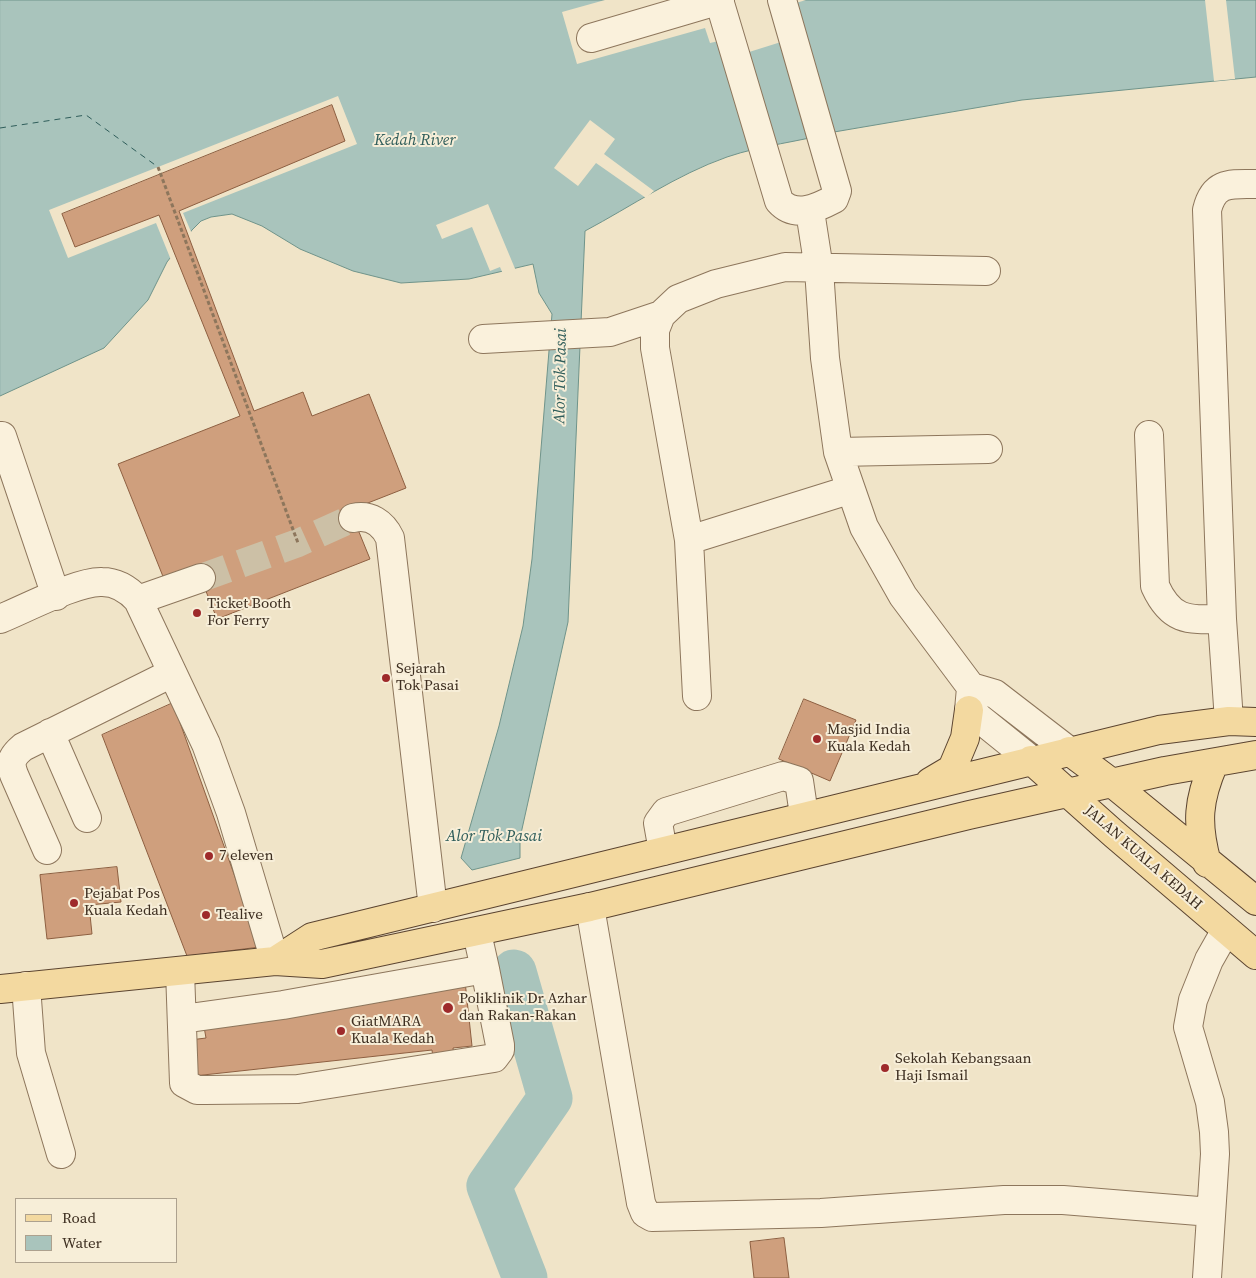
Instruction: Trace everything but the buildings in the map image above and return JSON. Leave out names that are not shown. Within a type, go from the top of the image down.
[{"type":"main road","points":[[925,786],[952,769],[965,738],[970,698]]},
{"type":"main road","points":[[275,961],[312,937],[804,815],[1159,730],[1243,722]]},
{"type":"main road","points":[[1069,751],[1112,783],[1256,902]]},
{"type":"main road","points":[[13,988],[275,961],[322,964],[477,933],[1112,783],[1256,755]]},
{"type":"main road","name":"JALAN KUALA KEDAH","points":[[1031,760],[1256,955]]},
{"type":"main road","points":[[1208,863],[1200,838],[1199,812],[1204,786],[1214,763]]},
{"type":"street","points":[[591,38],[720,0],[779,201],[789,208],[810,212],[834,200],[838,191],[782,0]]},
{"type":"street","points":[[1243,722],[1222,619],[1207,210],[1210,199],[1216,190],[1228,184],[1256,184]]},
{"type":"street","points":[[810,212],[819,269],[825,358],[838,452],[849,490],[873,545],[903,596],[970,698],[1031,760]]},
{"type":"street","points":[[483,339],[610,332],[660,315],[678,299],[716,284],[785,266],[819,269],[986,271]]},
{"type":"street","points":[[660,315],[655,330],[655,348],[689,540],[697,696]]},
{"type":"street","points":[[1149,435],[1155,586],[1163,603],[1174,613],[1190,620],[1222,619]]},
{"type":"street","points":[[2,436],[56,596]]},
{"type":"street","points":[[838,452],[988,450]]},
{"type":"street","points":[[689,540],[849,490]]},
{"type":"street","points":[[353,518],[367,517],[375,520],[390,538],[433,908]]},
{"type":"street","points":[[138,600],[201,578]]},
{"type":"street","points":[[0,619],[85,584],[102,582],[116,584],[128,590],[138,600],[206,744],[231,813],[275,961]]},
{"type":"street","points":[[47,850],[10,766],[13,755],[23,747],[172,673]]},
{"type":"street","points":[[970,698],[995,694],[1069,751]]},
{"type":"street","points":[[50,734],[87,818]]},
{"type":"street","points":[[663,851],[658,823],[666,812],[783,776],[799,782],[804,815]]},
{"type":"street","points":[[590,907],[642,1203],[645,1213],[652,1217],[821,1213],[1004,1200],[1063,1200],[1211,1212]]},
{"type":"street","points":[[1206,1278],[1215,1154],[1210,1102],[1188,1026],[1193,1000],[1209,960],[1226,930]]},
{"type":"street","points":[[180,971],[184,1083],[197,1090],[298,1090],[489,1060],[497,1055],[500,1045],[477,933]]},
{"type":"street","points":[[182,1019],[302,1002],[485,969]]},
{"type":"street","points":[[13,988],[60,1154]]},
{"type":"path","points":[[158,167],[298,544]]},
{"type":"water","name":"Kedah River","points":[[0,0],[1256,0],[1256,77],[1022,100],[834,132],[754,149],[708,164],[654,191],[585,231],[568,622],[520,838],[520,858],[472,870],[461,858],[499,726],[523,626],[532,559],[552,314],[539,293],[533,264],[469,279],[401,283],[353,271],[300,249],[262,226],[232,214],[211,217],[201,221],[192,230],[167,262],[148,300],[104,348],[0,396]]},
{"type":"pier","points":[[605,0],[806,0],[796,3],[781,42],[746,53],[719,41],[710,43],[705,28],[577,64],[562,12]]},
{"type":"pier","points":[[1205,0],[1226,0],[1235,79],[1214,81]]},
{"type":"pier","points":[[338,96],[357,144],[183,213],[192,234],[171,260],[156,223],[68,258],[49,210]]},
{"type":"pier","points":[[590,120],[615,139],[604,154],[654,191],[646,198],[596,163],[578,186],[554,168]]},
{"type":"pier","points":[[488,204],[516,271],[503,274],[500,267],[490,271],[472,227],[442,239],[436,225]]},
{"type":"waterway","name":"Alor Tok Pasai","points":[[514,972],[550,1098],[489,1186],[525,1278]]},
{"type":"ferry route","points":[[0,128],[86,115],[158,167]]},
{"type":"tunnel","points":[[201,578],[298,543],[353,518]]},
{"type":"place","name":"Ticket Booth For Ferry","points":[[197,613]]},
{"type":"place","name":"Sejarah Tok Pasai","points":[[386,678]]},
{"type":"place","name":"Masjid India Kuala Kedah","points":[[817,739]]},
{"type":"place","name":"7 eleven","points":[[209,856]]},
{"type":"place","name":"Pejabat Pos Kuala Kedah","points":[[74,903]]},
{"type":"place","name":"Tealive","points":[[206,915]]},
{"type":"place","name":"Poliklinik Dr Azhar dan Rakan-Rakan","points":[[448,1008]]},
{"type":"place","name":"GiatMARA Kuala Kedah","points":[[341,1031]]},
{"type":"place","name":"Sekolah Kebangsaan Haji Ismail","points":[[885,1068]]}]
